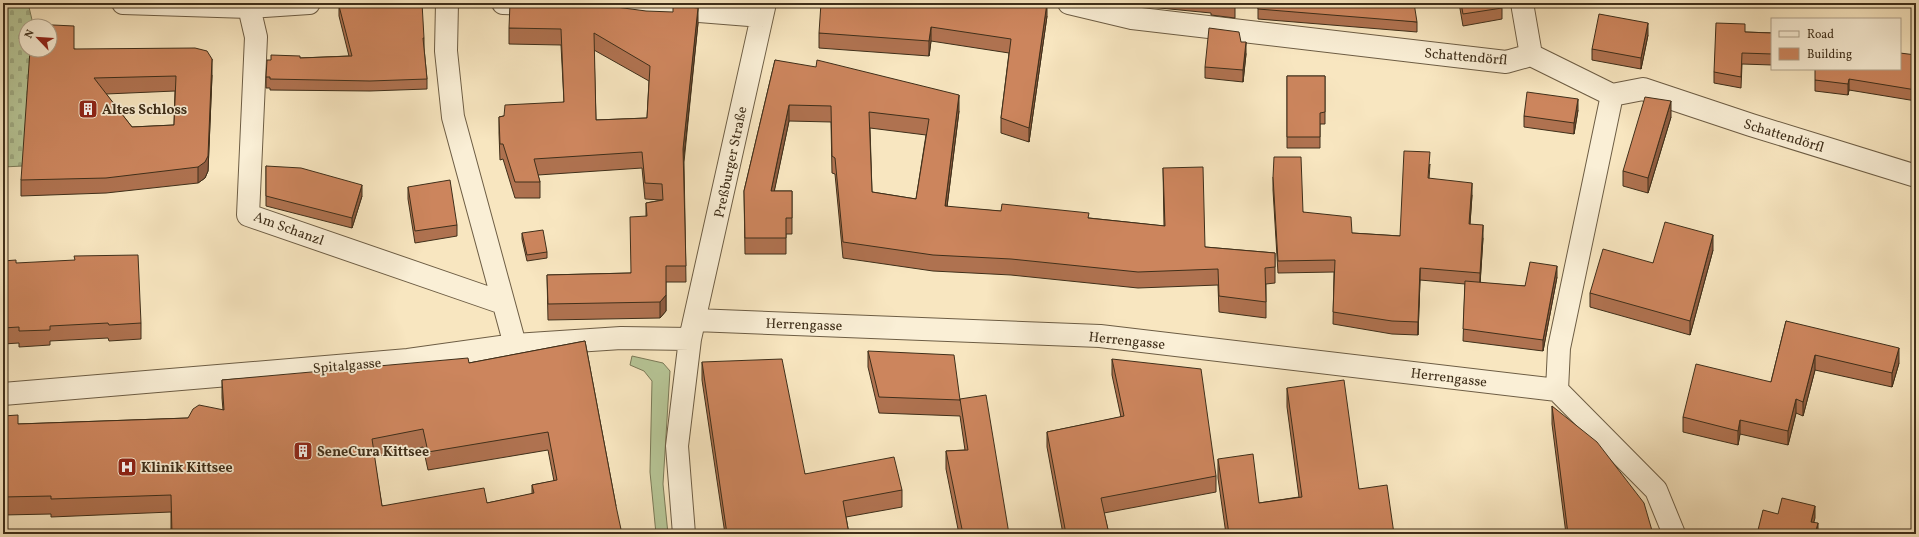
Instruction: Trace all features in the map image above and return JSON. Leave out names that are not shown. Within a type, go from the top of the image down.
[{"type":"street","points":[[123,3],[249,7],[309,3]]},
{"type":"street","points":[[447,3],[446,51],[453,117],[515,345]]},
{"type":"street","points":[[503,3],[674,9],[764,9]]},
{"type":"street","name":"Schattendörfl","points":[[1069,3],[1132,18],[1506,62],[1531,55]]},
{"type":"street","points":[[1522,3],[1531,55],[1612,95],[1559,348],[1557,390],[1656,490],[1674,534]]},
{"type":"street","name":"Am Schanzl","points":[[249,7],[256,37],[248,215],[503,303]]},
{"type":"street","name":"Preßburger Straße","points":[[684,534],[677,446],[693,330],[764,9]]},
{"type":"street","name":"Schattendörfl","points":[[1612,95],[1643,89],[1751,125],[1916,176]]},
{"type":"street","name":"Spitalgasse","points":[[3,394],[408,360],[515,345],[621,338],[693,330]]},
{"type":"street","name":"Herrengasse","points":[[693,330],[1100,336],[1557,390]]},
{"type":"green space","points":[[3,3],[28,3],[32,18],[18,18],[18,58],[30,58],[23,166],[3,167]]},
{"type":"green space","points":[[632,356],[663,363],[670,371],[663,484],[668,534],[656,534],[650,472],[652,381],[644,371],[630,365]]},
{"type":"building","points":[[422,3],[423,38],[427,79],[370,81],[270,79],[270,77],[266,77],[267,60],[271,60],[271,55],[300,56],[300,58],[352,56],[339,6]]},
{"type":"building","points":[[510,3],[586,3],[646,11],[673,12],[673,5],[698,8],[683,149],[686,266],[666,266],[666,295],[660,302],[548,304],[547,275],[631,273],[630,217],[647,216],[646,203],[663,200],[662,184],[645,183],[642,152],[534,159],[540,182],[515,182],[503,144],[500,144],[499,117],[504,116],[505,105],[564,102],[561,29],[509,28]],"holes":[[[594,33],[650,66],[647,118],[596,120]]]},
{"type":"building","points":[[821,3],[1047,3],[1029,128],[1001,118],[1011,39],[931,27],[929,41],[819,33]]},
{"type":"building","points":[[1235,3],[1235,7],[1211,4]]},
{"type":"building","points":[[1258,3],[1414,3],[1417,22],[1258,9]]},
{"type":"building","points":[[1461,3],[1502,3],[1502,8],[1463,14]]},
{"type":"building","points":[[1599,14],[1648,23],[1641,58],[1592,49]]},
{"type":"building","points":[[1716,23],[1745,24],[1745,32],[1771,33],[1771,54],[1742,53],[1741,77],[1714,72]]},
{"type":"building","name":"Altes Schloss","points":[[58,25],[74,26],[74,49],[195,48],[207,51],[212,59],[208,156],[205,162],[198,167],[106,178],[21,180],[29,58],[58,58]],"holes":[[[176,76],[174,125],[132,127],[94,78]]]},
{"type":"building","points":[[1209,28],[1239,32],[1241,42],[1246,42],[1243,70],[1205,67]]},
{"type":"building","points":[[1901,53],[1916,55],[1916,90],[1849,79],[1848,84],[1815,80],[1815,70],[1901,70]]},
{"type":"building","points":[[775,60],[816,67],[817,60],[959,95],[945,206],[1001,211],[1002,204],[1089,213],[1088,218],[1165,226],[1163,168],[1203,167],[1205,247],[1275,253],[1275,267],[1265,268],[1266,302],[1219,296],[1218,269],[1138,272],[1011,259],[933,255],[843,242],[835,158],[832,156],[831,106],[789,105],[771,191],[792,191],[792,218],[786,218],[786,238],[745,238],[744,191]],"holes":[[[869,112],[929,119],[916,199],[872,192]]]},
{"type":"building","points":[[1287,76],[1325,76],[1325,112],[1320,113],[1320,137],[1287,137]]},
{"type":"building","points":[[1527,92],[1578,99],[1574,123],[1524,116]]},
{"type":"building","points":[[1645,97],[1671,101],[1648,178],[1623,171]]},
{"type":"building","points":[[1404,151],[1430,152],[1428,178],[1472,183],[1469,224],[1483,225],[1480,273],[1420,268],[1418,322],[1392,321],[1333,312],[1335,260],[1278,261],[1273,177],[1274,157],[1301,157],[1303,212],[1351,217],[1352,233],[1400,236]]},
{"type":"building","points":[[266,166],[301,168],[362,185],[352,218],[266,196]]},
{"type":"building","points":[[450,180],[457,225],[415,231],[408,187]]},
{"type":"building","points":[[1665,222],[1713,235],[1690,321],[1590,293],[1603,249],[1653,263]]},
{"type":"building","points":[[543,230],[547,252],[527,255],[522,233]]},
{"type":"building","points":[[138,255],[141,323],[50,326],[50,330],[19,331],[19,327],[3,328],[3,261],[16,260],[16,263],[75,260],[74,256]]},
{"type":"building","points":[[1530,262],[1557,266],[1543,340],[1463,329],[1465,281],[1525,286]]},
{"type":"building","points":[[1786,321],[1899,348],[1892,373],[1815,355],[1803,402],[1796,399],[1788,431],[1740,420],[1738,431],[1683,417],[1696,364],[1771,382]]},
{"type":"building","points":[[585,341],[622,534],[172,534],[171,495],[51,499],[51,496],[3,497],[3,416],[18,415],[18,424],[188,418],[193,409],[199,405],[224,410],[222,380],[468,358],[469,363]],"holes":[[[423,429],[428,452],[548,432],[557,480],[532,485],[534,493],[487,503],[484,488],[382,506],[372,439]]]},
{"type":"building","points":[[868,351],[954,355],[960,400],[879,397]]},
{"type":"building","points":[[782,359],[805,474],[894,457],[902,490],[843,501],[849,534],[727,534],[702,362]]},
{"type":"building","points":[[1112,359],[1201,369],[1216,476],[1101,498],[1109,534],[1066,534],[1047,432],[1124,416]]},
{"type":"building","points":[[1344,380],[1359,489],[1387,485],[1394,534],[1229,534],[1218,459],[1253,454],[1259,503],[1302,497],[1287,388]]},
{"type":"building","points":[[986,395],[1009,534],[963,534],[946,451],[968,450],[960,399]]},
{"type":"building","points":[[1552,406],[1597,442],[1644,503],[1653,534],[1568,534]]},
{"type":"building","points":[[1782,498],[1815,506],[1811,522],[1818,523],[1815,534],[1757,534],[1763,510],[1778,514]]},
{"type":"place","name":"Altes Schloss","points":[[88,109]]},
{"type":"place","name":"SeneCura Kittsee","points":[[303,451]]},
{"type":"place","name":"Klinik Kittsee","points":[[127,467]]}]
